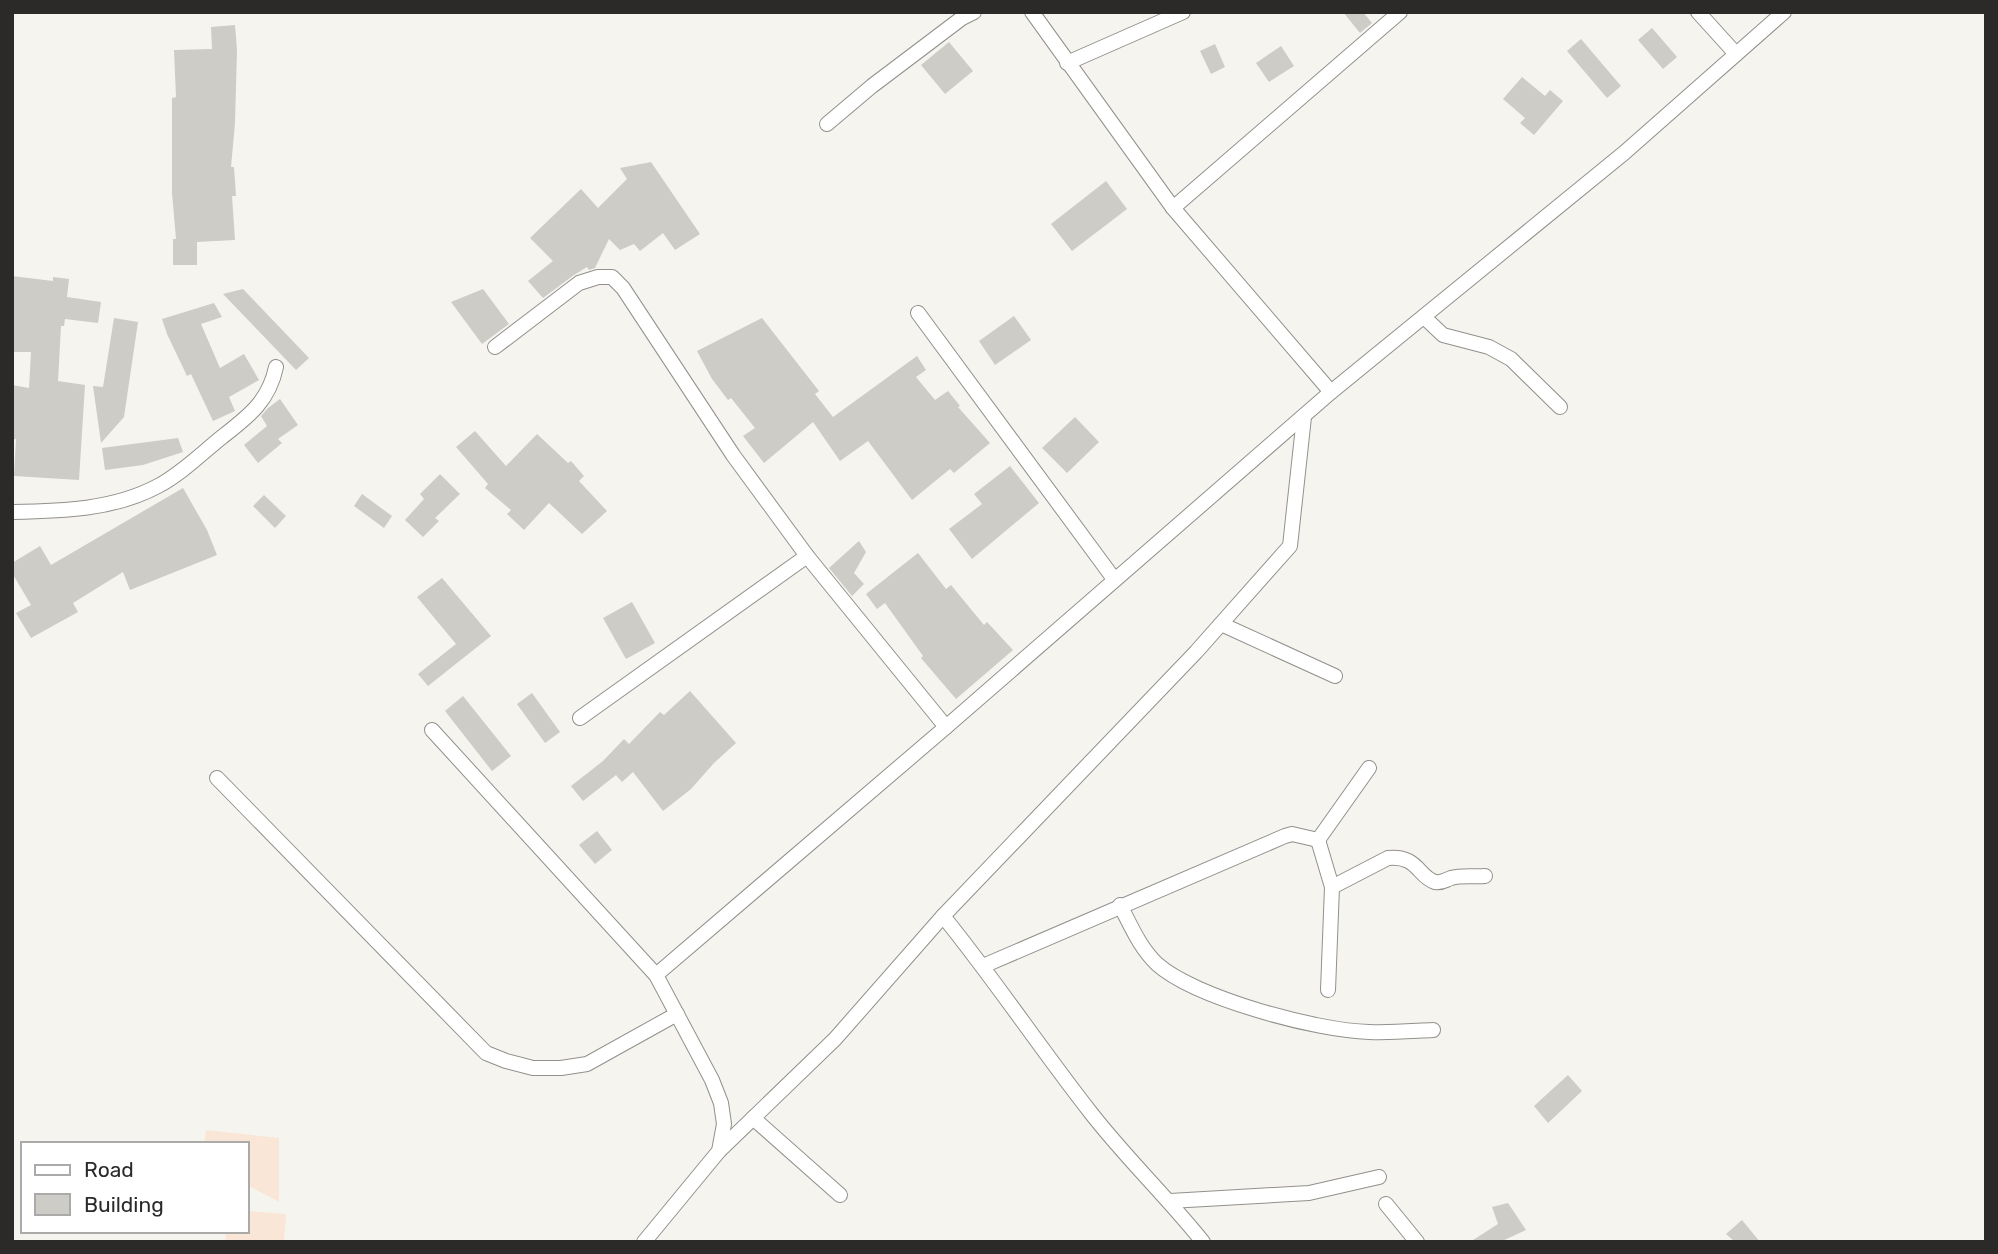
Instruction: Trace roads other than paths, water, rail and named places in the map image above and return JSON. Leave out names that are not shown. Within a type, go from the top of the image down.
[{"type":"street","points":[[827,124],[872,86],[962,18],[974,12]]},
{"type":"street","points":[[1032,12],[1173,208],[1331,392]]},
{"type":"street","points":[[1067,63],[1183,12]]},
{"type":"street","points":[[1173,208],[1400,12]]},
{"type":"street","points":[[1698,12],[1737,54]]},
{"type":"street","points":[[656,975],[1331,392],[1624,153],[1784,12]]},
{"type":"street","points":[[495,346],[579,283],[598,277],[612,277],[623,288],[733,455],[807,555],[946,727]]},
{"type":"street","points":[[918,313],[1114,579]]},
{"type":"street","points":[[1425,318],[1443,335],[1489,347],[1511,359],[1560,407]]},
{"type":"street","points":[[12,512],[97,506],[133,497],[160,485],[260,405],[272,386],[276,367]]},
{"type":"street","points":[[644,1242],[719,1151],[835,1039],[943,916],[1221,624],[1290,546],[1304,417]]},
{"type":"street","points":[[580,718],[807,555]]},
{"type":"street","points":[[1221,624],[1335,676]]},
{"type":"street","points":[[432,730],[656,975],[712,1080],[721,1103],[724,1124],[719,1151]]},
{"type":"street","points":[[1318,840],[1369,768]]},
{"type":"street","points":[[217,778],[486,1053],[533,1068],[561,1069],[587,1064],[677,1014]]},
{"type":"street","points":[[984,965],[1284,836],[1292,834],[1318,840]]},
{"type":"street","points":[[1318,840],[1332,887],[1328,990]]},
{"type":"street","points":[[1332,887],[1394,857],[1414,864],[1434,881],[1485,876]]},
{"type":"street","points":[[1120,905],[1144,950],[1172,975],[1208,993],[1305,1024],[1367,1032],[1433,1030]]},
{"type":"street","points":[[943,916],[984,965],[1091,1114],[1170,1200],[1203,1242]]},
{"type":"street","points":[[753,1118],[841,1195]]},
{"type":"street","points":[[1170,1200],[1309,1193],[1379,1177]]},
{"type":"street","points":[[1386,1204],[1417,1242]]}]
